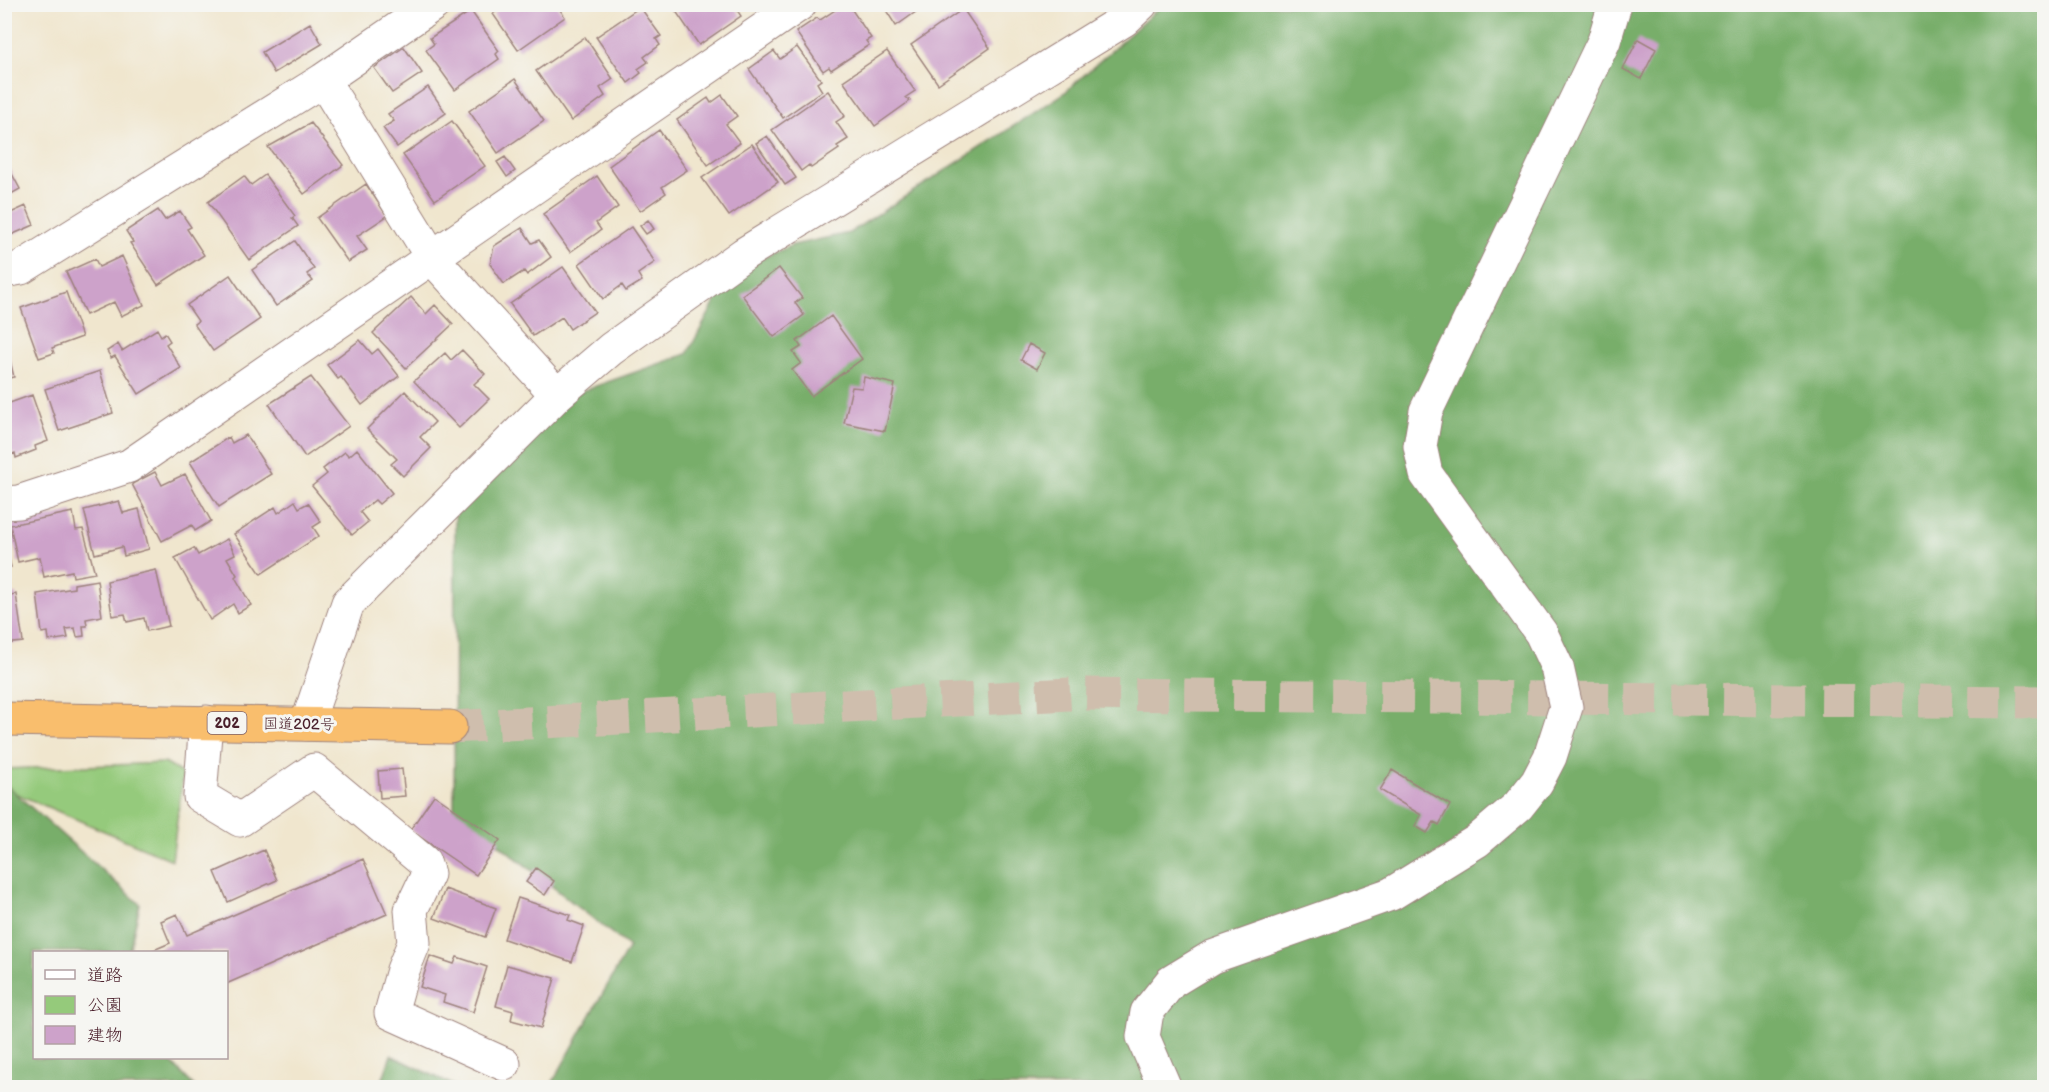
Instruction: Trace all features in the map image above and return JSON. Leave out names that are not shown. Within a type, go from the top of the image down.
[{"type":"highway","name":"国道202号","points":[[4,719],[450,727]]},
{"type":"street","points":[[4,271],[21,268],[323,80],[434,4]]},
{"type":"street","points":[[4,503],[19,502],[129,466],[433,259],[800,4]]},
{"type":"street","points":[[307,724],[348,603],[557,394],[610,349],[744,254],[1124,20],[1141,4]]},
{"type":"street","points":[[1166,1088],[1143,1037],[1147,1012],[1171,982],[1212,957],[1391,894],[1477,841],[1518,806],[1537,782],[1550,757],[1566,707],[1557,667],[1541,633],[1426,474],[1420,446],[1426,411],[1604,41],[1615,4]]},
{"type":"street","points":[[323,80],[433,259],[557,394]]},
{"type":"street","points":[[206,722],[200,796],[240,820],[314,770],[424,862],[428,874],[411,910],[414,943],[403,970],[391,1013],[504,1064]]},
{"type":"green space","points":[[1162,5],[2044,5],[2044,1087],[550,1087],[629,947],[454,809],[455,511],[562,398],[687,354],[732,271],[793,245],[849,233],[1063,94]]},
{"type":"green space","points":[[165,763],[183,774],[172,860],[5,789],[4,769]]},
{"type":"green space","points":[[5,784],[140,904],[129,951],[33,951],[33,1059],[168,1059],[195,1087],[5,1087]]},
{"type":"green space","points":[[391,1055],[457,1087],[380,1087]]},
{"type":"building","points":[[506,4],[556,4],[565,17],[518,50],[493,14]]},
{"type":"building","points":[[671,4],[733,4],[741,16],[699,45]]},
{"type":"building","points":[[836,4],[848,4],[871,38],[866,41],[869,45],[831,70],[829,67],[823,71],[796,32],[838,8]]},
{"type":"building","points":[[882,4],[927,4],[896,26]]},
{"type":"building","points":[[640,7],[661,36],[656,39],[660,45],[644,57],[648,62],[638,69],[641,73],[628,83],[596,37]]},
{"type":"building","points":[[963,9],[990,48],[938,84],[911,45]]},
{"type":"building","points":[[471,11],[499,51],[496,54],[499,59],[455,90],[426,50],[434,44],[430,38]]},
{"type":"building","points":[[310,23],[322,44],[274,73],[262,52]]},
{"type":"building","points":[[585,37],[613,79],[600,88],[605,96],[571,121],[536,71]]},
{"type":"building","points":[[1638,39],[1656,49],[1641,79],[1623,69]]},
{"type":"building","points":[[404,47],[422,73],[392,93],[374,68]]},
{"type":"building","points":[[797,47],[821,80],[817,83],[822,91],[783,118],[749,69],[774,51],[780,59]]},
{"type":"building","points":[[887,51],[915,91],[906,97],[910,101],[875,126],[843,81]]},
{"type":"building","points":[[515,79],[544,121],[498,153],[469,111]]},
{"type":"building","points":[[428,87],[446,113],[397,147],[383,128],[394,121],[388,114]]},
{"type":"building","points":[[828,91],[845,116],[836,122],[848,139],[837,146],[839,149],[811,168],[809,165],[801,171],[772,130]]},
{"type":"building","points":[[722,95],[737,116],[726,124],[740,143],[708,165],[677,120],[708,98],[711,103]]},
{"type":"building","points":[[452,121],[485,166],[435,200],[403,155]]},
{"type":"building","points":[[311,123],[343,165],[304,194],[268,147]]},
{"type":"building","points":[[659,130],[687,170],[662,187],[666,193],[640,211],[609,166]]},
{"type":"building","points":[[767,136],[796,178],[785,185],[756,143]]},
{"type":"building","points":[[752,144],[778,182],[729,216],[702,178]]},
{"type":"building","points":[[505,157],[515,171],[507,177],[497,162]]},
{"type":"building","points":[[4,159],[20,189],[4,198]]},
{"type":"building","points":[[265,175],[295,216],[292,218],[298,226],[249,260],[208,202],[244,176],[251,185]]},
{"type":"building","points":[[597,176],[618,207],[596,223],[601,230],[570,252],[543,214]]},
{"type":"building","points":[[366,184],[387,216],[357,236],[367,250],[348,262],[317,218]]},
{"type":"building","points":[[26,206],[34,225],[4,238],[4,216]]},
{"type":"building","points":[[158,210],[165,220],[180,211],[191,227],[187,229],[204,255],[158,285],[130,243],[133,242],[126,231]]},
{"type":"building","points":[[648,220],[654,229],[646,234],[640,226]]},
{"type":"building","points":[[631,227],[655,262],[638,274],[642,281],[626,291],[622,285],[603,299],[579,264]]},
{"type":"building","points":[[522,228],[532,243],[539,240],[551,257],[527,275],[524,271],[504,284],[490,264],[494,246]]},
{"type":"building","points":[[295,241],[314,269],[307,274],[313,281],[276,306],[252,270]]},
{"type":"building","points":[[122,256],[144,305],[121,316],[114,302],[86,315],[66,272],[95,259],[99,267]]},
{"type":"building","points":[[563,267],[595,312],[570,329],[562,317],[533,336],[510,304]]},
{"type":"building","points":[[779,268],[802,298],[795,303],[804,315],[774,337],[742,295]]},
{"type":"building","points":[[230,275],[260,319],[213,351],[194,324],[198,321],[187,305]]},
{"type":"building","points":[[66,292],[82,337],[52,348],[54,353],[39,358],[21,308]]},
{"type":"building","points":[[411,297],[426,314],[435,305],[453,324],[406,368],[373,333]]},
{"type":"building","points":[[831,316],[862,359],[811,396],[792,370],[801,363],[793,352],[801,347],[797,341]]},
{"type":"building","points":[[157,329],[161,336],[165,333],[170,341],[166,344],[181,368],[139,394],[115,356],[111,358],[107,351],[118,344],[122,351]]},
{"type":"building","points":[[4,336],[14,377],[4,379]]},
{"type":"building","points":[[360,340],[372,354],[378,349],[399,376],[362,405],[341,377],[338,379],[327,365]]},
{"type":"building","points":[[1029,344],[1045,353],[1037,369],[1021,360]]},
{"type":"building","points":[[462,350],[485,374],[474,384],[489,399],[459,428],[414,381],[445,353],[451,360]]},
{"type":"building","points":[[100,371],[113,413],[59,431],[45,389]]},
{"type":"building","points":[[311,377],[349,426],[305,457],[269,404]]},
{"type":"building","points":[[864,377],[895,384],[885,431],[844,423],[852,387],[862,388]]},
{"type":"building","points":[[405,391],[435,422],[420,437],[431,448],[403,476],[391,464],[397,459],[367,429]]},
{"type":"building","points":[[32,395],[48,441],[35,446],[36,450],[16,458],[15,453],[4,457],[4,405]]},
{"type":"building","points":[[246,435],[271,474],[219,507],[190,462],[229,437],[232,443]]},
{"type":"building","points":[[357,449],[392,493],[379,504],[375,500],[360,512],[368,522],[352,535],[312,486],[327,474],[323,469],[345,452],[349,456]]},
{"type":"building","points":[[155,472],[162,485],[185,474],[211,521],[195,531],[192,525],[162,541],[132,484]]},
{"type":"building","points":[[119,501],[123,513],[139,509],[149,549],[124,556],[122,547],[95,554],[84,510]]},
{"type":"building","points":[[295,501],[299,508],[308,503],[321,522],[313,527],[319,536],[261,574],[234,534],[275,507],[278,513]]},
{"type":"building","points":[[73,512],[76,530],[83,529],[95,573],[73,577],[72,571],[44,577],[40,557],[18,562],[10,525]]},
{"type":"building","points":[[4,536],[11,567],[4,568]]},
{"type":"building","points":[[227,539],[235,554],[227,558],[251,605],[238,613],[233,604],[210,620],[175,558],[194,548],[198,555]]},
{"type":"building","points":[[156,570],[169,626],[147,631],[144,618],[127,622],[125,614],[112,616],[107,581]]},
{"type":"building","points":[[97,580],[102,616],[86,619],[87,626],[83,626],[84,636],[77,637],[75,628],[66,629],[68,638],[49,641],[48,632],[42,633],[37,594],[74,588],[74,584]]},
{"type":"building","points":[[16,594],[23,642],[4,644],[4,596]]},
{"type":"building","points":[[402,769],[405,796],[380,798],[378,771]]},
{"type":"building","points":[[1392,770],[1450,805],[1439,825],[1434,822],[1427,833],[1415,826],[1421,815],[1380,790]]},
{"type":"building","points":[[434,795],[500,840],[476,875],[410,830]]},
{"type":"building","points":[[264,850],[277,880],[228,902],[215,872]]},
{"type":"building","points":[[363,859],[387,914],[228,983],[228,951],[151,951],[170,943],[161,921],[177,914],[187,935]]},
{"type":"building","points":[[536,868],[554,881],[545,895],[526,882]]},
{"type":"building","points":[[445,889],[496,908],[485,937],[434,918]]},
{"type":"building","points":[[518,898],[570,915],[568,920],[584,926],[572,962],[504,939]]},
{"type":"building","points":[[430,956],[454,964],[457,957],[487,967],[473,1012],[443,1002],[445,995],[420,987]]},
{"type":"building","points":[[507,965],[555,978],[541,1028],[511,1020],[513,1011],[496,1006]]},
{"type":"tunnel","points":[[450,727],[1071,694],[2044,702]]}]
